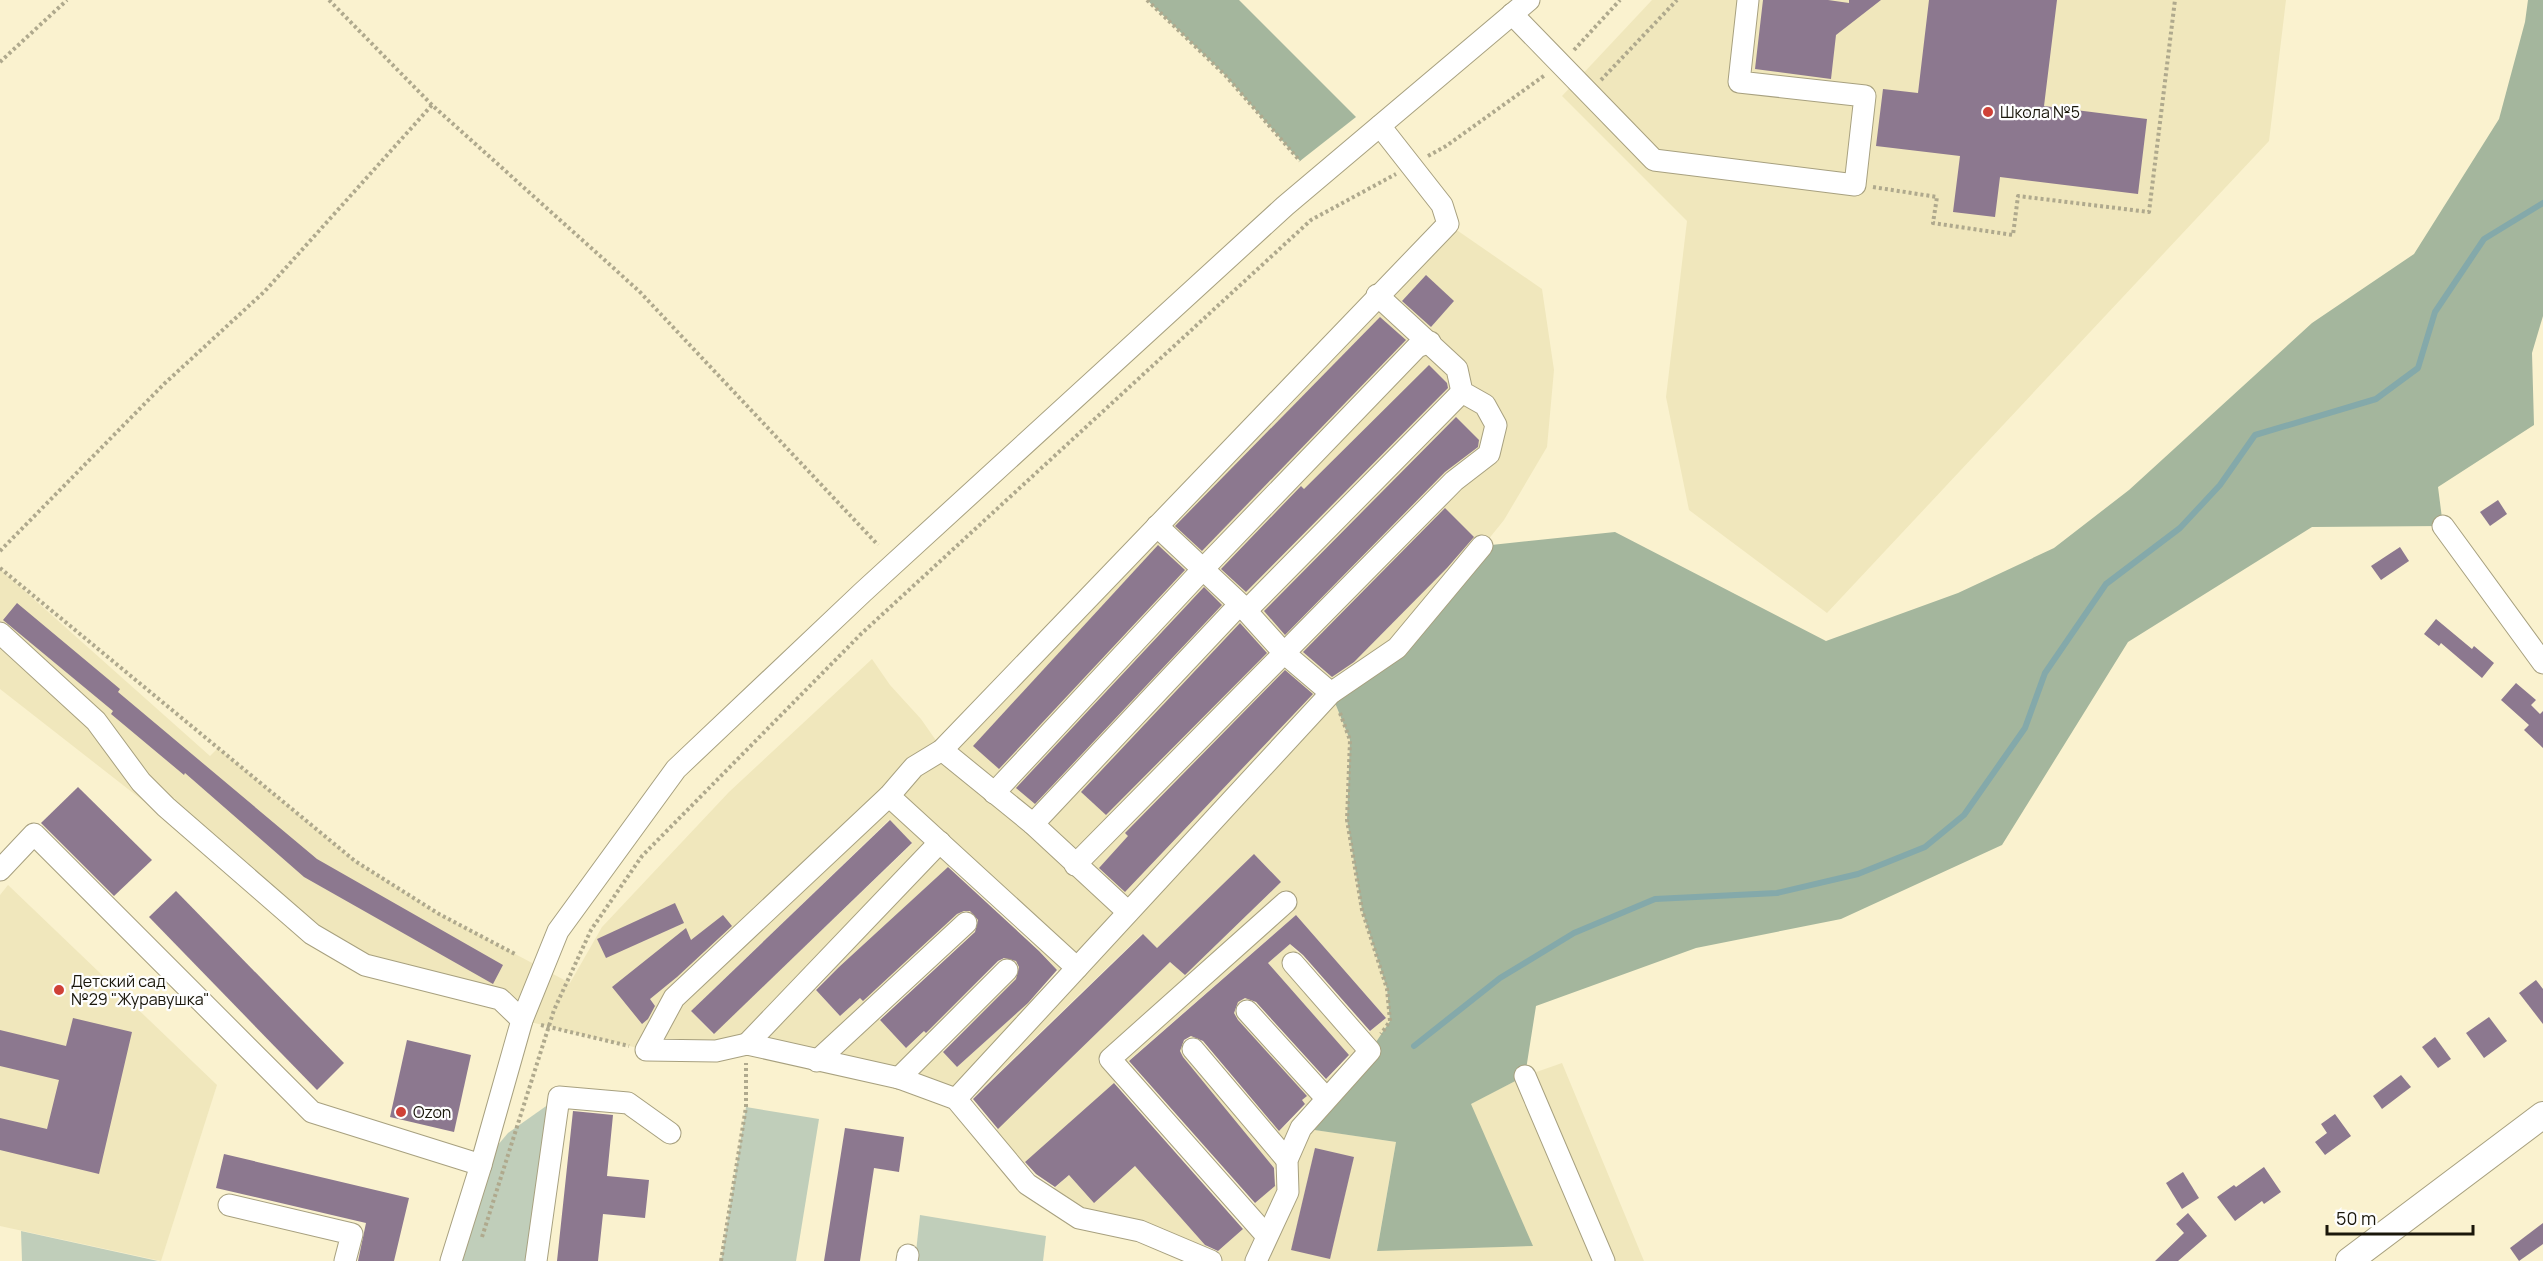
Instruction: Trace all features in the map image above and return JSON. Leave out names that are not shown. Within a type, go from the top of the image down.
[{"type":"main road","points":[[2349,1261],[2543,1115]]},
{"type":"street","points":[[451,1261],[481,1166],[522,1020],[558,931],[676,769],[863,592],[1268,222],[1528,0]]},
{"type":"street","points":[[1512,14],[1654,160],[1855,184],[1865,96],[1739,82],[1748,0]]},
{"type":"street","points":[[1211,1261],[1140,1232],[1079,1218],[1027,1184],[956,1099],[898,1078],[747,1044],[716,1051],[646,1050],[674,998],[889,796],[914,766],[942,750],[1377,295],[1448,224],[1442,205],[1380,126]]},
{"type":"street","points":[[1075,865],[1454,482],[1489,454],[1496,425],[1485,405],[1462,392],[1457,369],[1377,295]]},
{"type":"street","points":[[994,793],[1204,568],[1417,347],[1430,342]]},
{"type":"street","points":[[1033,824],[1243,607],[1462,392]]},
{"type":"street","points":[[1157,526],[1204,568],[1284,653],[1331,693]]},
{"type":"street","points":[[2443,526],[2543,663]]},
{"type":"street","points":[[956,1099],[1331,693],[1397,648],[1482,546]]},
{"type":"street","points":[[0,633],[96,721],[141,782],[166,807],[312,934],[365,965],[500,999],[522,1020]]},
{"type":"street","points":[[942,750],[1033,824],[1128,912]]},
{"type":"street","points":[[889,796],[1077,968]]},
{"type":"street","points":[[0,870],[34,834],[312,1112],[481,1166]]},
{"type":"street","points":[[747,1044],[940,842]]},
{"type":"street","points":[[1266,1235],[1110,1059],[1286,902]]},
{"type":"street","points":[[817,1061],[966,923]]},
{"type":"street","points":[[1256,1261],[1266,1235],[1288,1192],[1287,1161],[1301,1128],[1370,1051],[1293,963]]},
{"type":"street","points":[[898,1078],[1007,970]]},
{"type":"street","points":[[1247,1011],[1326,1098]]},
{"type":"street","points":[[1193,1049],[1287,1161]]},
{"type":"street","points":[[1525,1076],[1604,1261]]},
{"type":"street","points":[[536,1261],[559,1097],[628,1103],[670,1133]]},
{"type":"street","points":[[229,1205],[352,1234],[345,1261]]},
{"type":"path","points":[[0,62],[67,0]]},
{"type":"path","points":[[329,0],[432,105],[639,291],[878,545]]},
{"type":"path","points":[[1147,0],[1225,75],[1300,161]]},
{"type":"path","points":[[481,1240],[554,1010],[591,930],[642,856],[861,634],[1311,220],[1446,146],[1561,63],[1620,0]]},
{"type":"path","points":[[1589,92],[1677,0]]},
{"type":"path","points":[[1855,184],[1937,197],[1933,223],[2013,235],[2018,196],[2149,212],[2175,0]]},
{"type":"path","points":[[0,551],[164,384],[265,291],[432,105]]},
{"type":"path","points":[[0,568],[355,861],[439,914],[515,954]]},
{"type":"path","points":[[1331,693],[1350,740],[1347,820],[1362,910],[1387,989],[1390,1021],[1370,1051]]},
{"type":"path","points":[[522,1020],[646,1050]]},
{"type":"path","points":[[721,1261],[746,1107],[747,1044]]},
{"type":"shaded area","points":[[1652,0],[2286,0],[2269,141],[1827,613],[1689,510],[1666,397],[1687,221],[1562,96]]},
{"type":"shaded area","points":[[1448,224],[1542,289],[1554,370],[1547,447],[1504,520],[1454,582],[1331,693],[1350,740],[1347,820],[1362,910],[1387,989],[1390,1021],[1370,1051],[1302,1128],[1396,1142],[1377,1250],[1532,1246],[1470,1104],[1525,1076],[1562,1063],[1644,1261],[1211,1261],[1079,1218],[1027,1184],[956,1099],[747,1044],[646,1050],[522,1020],[500,999],[365,965],[160,814],[0,689],[0,569],[210,756],[218,748],[355,861],[439,914],[570,983],[602,927],[729,792],[872,659],[890,685],[921,719],[942,749]],"holes":[[[889,820],[912,844],[713,1034],[691,1011]],[[1254,855],[1281,882],[1185,975],[1170,962],[996,1130],[969,1101],[1142,934],[1157,948]],[[956,860],[1060,973],[957,1067],[942,1050],[1031,969],[1013,950],[906,1048],[879,1019],[984,923],[965,902],[840,1016],[815,989]],[[1296,915],[1386,1018],[1368,1033],[1290,944],[1268,963],[1351,1058],[1323,1082],[1243,990],[1222,1009],[1307,1107],[1279,1131],[1194,1034],[1173,1052],[1283,1178],[1253,1205],[1128,1061]],[[1116,1082],[1245,1227],[1214,1255],[1135,1166],[1094,1202],[1109,1139],[1047,1195],[1021,1166]]]},
{"type":"shaded area","name":"Детский сад №29 \"Журавушка\"","points":[[8,885],[217,1085],[161,1261],[0,1226],[0,895]]},
{"type":"green space","points":[[1147,0],[1239,0],[1356,117],[1300,161],[1225,75]]},
{"type":"green space","points":[[2528,0],[2543,0],[2543,316],[2532,353],[2534,425],[2438,487],[2443,526],[2312,527],[2128,642],[2002,845],[1841,919],[1696,948],[1536,1006],[1525,1076],[1471,1104],[1533,1246],[1377,1251],[1396,1142],[1301,1128],[1370,1051],[1390,1021],[1387,989],[1362,910],[1347,820],[1350,740],[1331,693],[1397,648],[1482,546],[1615,532],[1826,641],[1958,593],[2054,548],[2129,490],[2312,323],[2414,254],[2499,119],[2525,22]]},
{"type":"green space","points":[[559,1097],[536,1261],[451,1261],[481,1165],[508,1133]]},
{"type":"green space","points":[[746,1107],[819,1119],[796,1261],[721,1261]]},
{"type":"green space","points":[[920,1215],[1046,1236],[1043,1261],[915,1261]]},
{"type":"green space","points":[[21,1231],[158,1261],[22,1261]]},
{"type":"building","points":[[1763,0],[1828,0],[1849,3],[1849,0],[1881,0],[1836,35],[1831,79],[1755,69]]},
{"type":"building","name":"Школа №5","points":[[1929,0],[2057,0],[2044,106],[2147,119],[2138,194],[2000,177],[1995,217],[1953,212],[1960,156],[1876,146],[1883,89],[1918,93]]},
{"type":"building","points":[[1426,275],[1454,301],[1431,327],[1402,301]]},
{"type":"building","points":[[1380,317],[1406,340],[1202,551],[1175,526]]},
{"type":"building","points":[[1429,365],[1447,383],[1448,388],[1246,592],[1221,569],[1301,486],[1304,489]]},
{"type":"building","points":[[1456,417],[1479,440],[1478,447],[1445,472],[1285,635],[1264,611]]},
{"type":"building","points":[[2498,500],[2507,514],[2490,526],[2480,512]]},
{"type":"building","points":[[1445,508],[1474,537],[1447,568],[1354,662],[1332,677],[1303,652]]},
{"type":"building","points":[[1158,545],[1185,570],[999,769],[973,746]]},
{"type":"building","points":[[2400,547],[2409,561],[2381,580],[2371,566]]},
{"type":"building","points":[[1204,587],[1222,605],[1035,804],[1016,788]]},
{"type":"building","points":[[17,603],[120,689],[118,692],[317,859],[503,965],[493,984],[304,877],[185,773],[184,775],[111,714],[113,711],[3,620]]},
{"type":"building","points":[[2436,619],[2472,649],[2474,646],[2494,663],[2482,678],[2441,643],[2439,646],[2424,634]]},
{"type":"building","points":[[1240,623],[1267,653],[1106,815],[1081,792]]},
{"type":"building","points":[[1285,670],[1313,694],[1125,892],[1099,868],[1128,836],[1125,833]]},
{"type":"building","points":[[2516,683],[2536,700],[2531,705],[2540,714],[2543,711],[2543,748],[2524,730],[2529,725],[2501,700]]},
{"type":"building","points":[[78,787],[152,860],[114,896],[41,823]]},
{"type":"building","points":[[890,820],[912,843],[714,1034],[691,1011]]},
{"type":"building","points":[[1254,854],[1281,882],[1185,975],[1170,962],[998,1129],[973,1099],[1143,934],[1157,948]]},
{"type":"building","points":[[948,867],[1057,970],[1028,1003],[957,1067],[943,1052],[1016,979],[1019,967],[1016,961],[1004,958],[998,961],[926,1033],[924,1031],[906,1048],[880,1020],[975,932],[978,920],[970,911],[957,914],[863,1001],[860,998],[840,1016],[816,990]]},
{"type":"building","points":[[176,891],[344,1063],[317,1090],[149,917]]},
{"type":"building","points":[[675,903],[684,923],[606,958],[597,939]]},
{"type":"building","points":[[723,915],[732,926],[650,999],[655,1006],[648,1019],[642,1024],[612,987],[686,928],[691,940]]},
{"type":"building","points":[[1296,915],[1386,1018],[1370,1031],[1303,955],[1290,944],[1268,963],[1349,1055],[1326,1079],[1256,1002],[1245,998],[1238,1002],[1234,1013],[1238,1020],[1307,1096],[1302,1100],[1305,1104],[1279,1131],[1203,1041],[1191,1036],[1184,1040],[1180,1051],[1183,1057],[1274,1168],[1275,1186],[1255,1203],[1129,1061]]},
{"type":"building","points":[[2536,980],[2543,989],[2543,1024],[2519,993]]},
{"type":"building","points":[[2489,1017],[2507,1041],[2484,1058],[2466,1033]]},
{"type":"building","points":[[73,1018],[132,1032],[99,1174],[0,1150],[0,1118],[47,1129],[59,1080],[0,1066],[0,1030],[66,1046]]},
{"type":"building","points":[[2435,1037],[2451,1059],[2438,1068],[2422,1047]]},
{"type":"building","points":[[407,1040],[471,1055],[454,1132],[390,1117]]},
{"type":"building","points":[[2401,1075],[2411,1087],[2382,1109],[2373,1096]]},
{"type":"building","points":[[1114,1083],[1243,1229],[1218,1251],[1205,1245],[1135,1166],[1094,1203],[1069,1175],[1055,1187],[1036,1174],[1025,1162]]},
{"type":"building","points":[[573,1111],[613,1115],[607,1176],[649,1180],[645,1218],[603,1214],[598,1261],[557,1261]]},
{"type":"building","points":[[2335,1114],[2351,1136],[2325,1155],[2315,1142],[2327,1133],[2321,1124]]},
{"type":"building","points":[[845,1128],[904,1137],[899,1172],[874,1168],[860,1261],[824,1261]]},
{"type":"building","points":[[1315,1148],[1354,1157],[1330,1259],[1291,1250]]},
{"type":"building","points":[[224,1154],[409,1198],[394,1261],[358,1261],[366,1223],[216,1188]]},
{"type":"building","points":[[2264,1167],[2281,1192],[2264,1204],[2262,1201],[2235,1221],[2217,1197]]},
{"type":"building","points":[[2183,1172],[2199,1198],[2182,1209],[2166,1183]]},
{"type":"building","points":[[2188,1213],[2207,1236],[2178,1261],[2155,1261],[2184,1233],[2176,1224]]},
{"type":"building","points":[[2543,1223],[2543,1244],[2519,1261],[2510,1248]]},
{"type":"waterway","points":[[1414,1046],[1500,978],[1574,933],[1655,899],[1777,893],[1858,874],[1925,847],[1964,815],[2025,728],[2045,673],[2106,584],[2180,528],[2220,485],[2255,435],[2376,399],[2418,368],[2435,312],[2484,239],[2543,203]]},
{"type":"place","name":"Школа №5","points":[[1988,112]]},
{"type":"place","name":"Детский сад №29 \"Журавушка\"","points":[[59,990]]},
{"type":"place","name":"Ozon","points":[[401,1112]]}]
